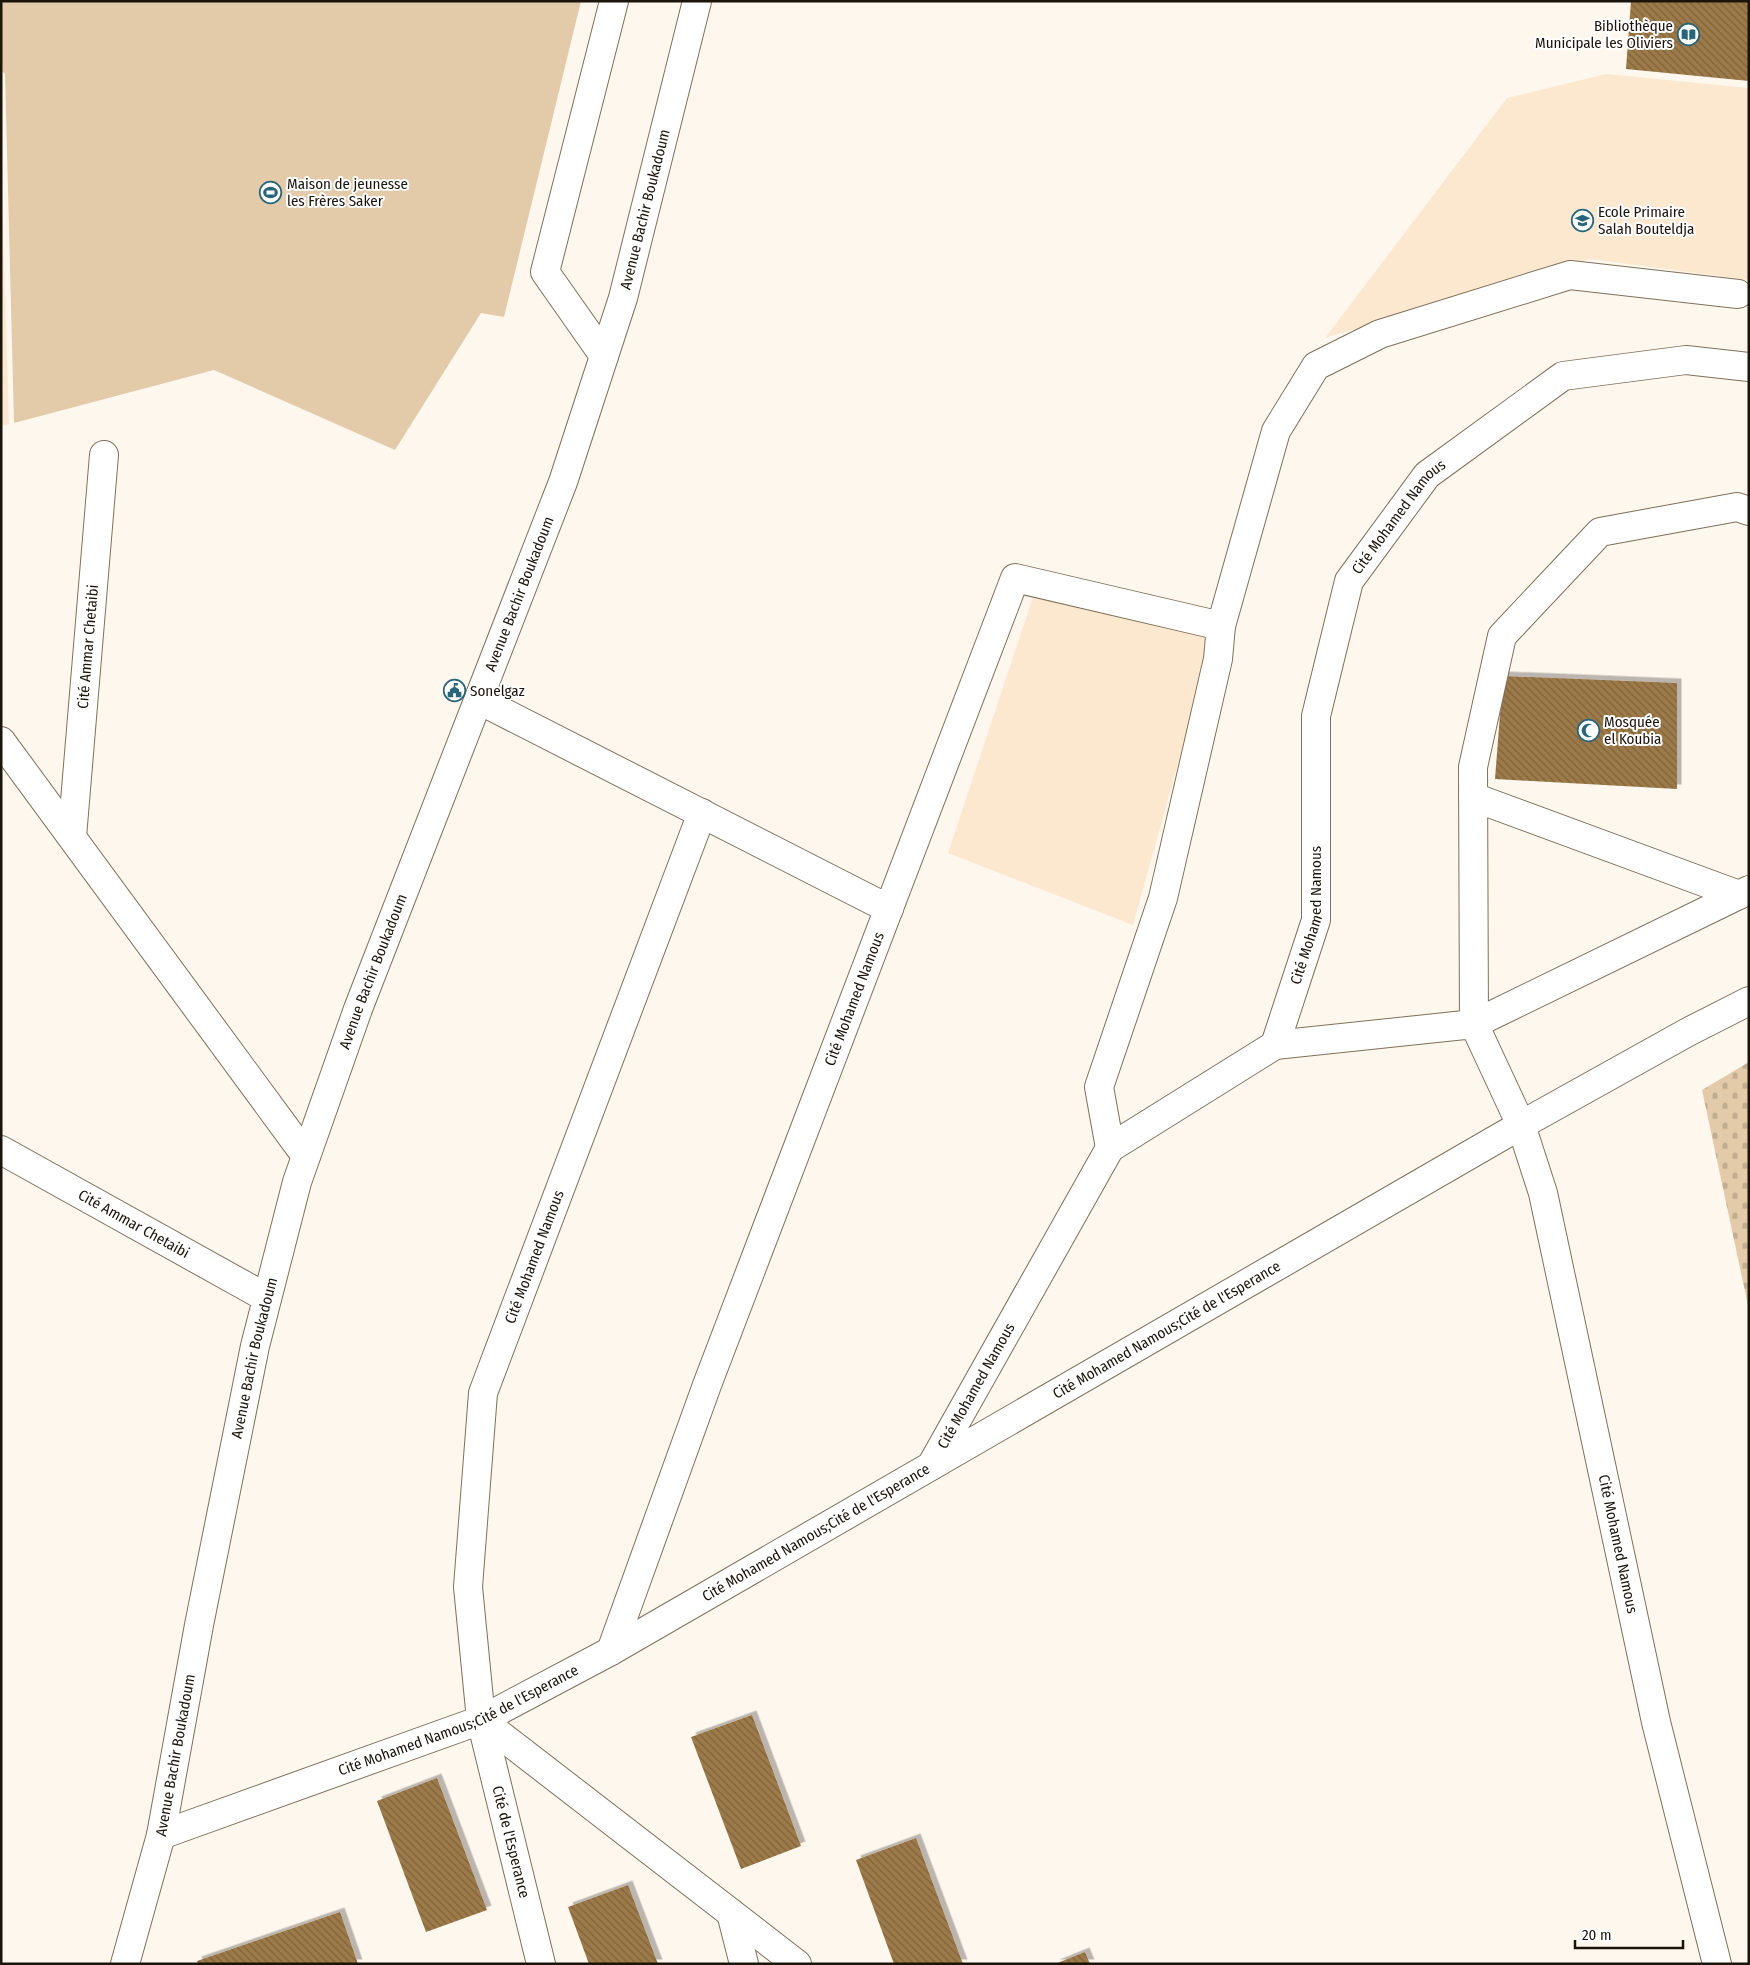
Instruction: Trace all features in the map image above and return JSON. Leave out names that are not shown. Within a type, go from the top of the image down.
[{"type":"street","points":[[604,356],[545,272],[614,1]]},
{"type":"street","name":"Avenue Bachir Boukadoum","points":[[125,1964],[161,1835],[201,1615],[255,1346],[297,1182],[358,1009],[563,482],[623,298],[697,1]]},
{"type":"street","points":[[1110,1148],[1099,1087],[1163,898],[1218,659],[1221,626],[1276,431],[1316,366],[1380,334],[1570,274],[1738,294]]},
{"type":"street","name":"Cité Mohamed Namous","points":[[1275,1045],[1316,920],[1316,716],[1349,582],[1427,475],[1563,376],[1686,360],[1749,367]]},
{"type":"street","name":"Cité Ammar Chetaibi","points":[[72,837],[104,456]]},
{"type":"street","name":"Cité Mohamed Namous","points":[[1717,1964],[1656,1722],[1544,1193],[1521,1125],[1474,1024],[1473,767],[1502,636],[1600,532],[1737,507],[1749,512]]},
{"type":"street","name":"Cité Mohamed Namous","points":[[611,1651],[711,1376],[1015,578],[1221,626]]},
{"type":"street","points":[[479,700],[889,909]]},
{"type":"street","points":[[1,741],[306,1156]]},
{"type":"street","name":"Cité Mohamed Namous","points":[[1473,797],[1744,892]]},
{"type":"street","name":"Cité Mohamed Namous","points":[[481,1720],[468,1587],[483,1393],[702,813]]},
{"type":"street","name":"Cité Mohamed Namous","points":[[931,1466],[1110,1148],[1275,1045],[1474,1024],[1744,892]]},
{"type":"street","points":[[1521,1125],[1688,1032],[1749,1002]]},
{"type":"street","name":"Cité Mohamed Namous;Cité de l'Esperance","points":[[161,1835],[481,1720],[611,1651],[1521,1125]]},
{"type":"street","name":"Cité Ammar Chetaibi","points":[[1,1150],[267,1298]]},
{"type":"street","points":[[481,1720],[797,1964]]},
{"type":"street","name":"Cité de l'Esperance","points":[[481,1720],[541,1964]]},
{"type":"street","points":[[731,1913],[744,1964]]},
{"type":"shaded area","name":"Ecole Primaire Salah Bouteldja","points":[[1606,74],[1749,88],[1749,280],[1590,259],[1325,338],[1507,98]]},
{"type":"shaded area","points":[[1,166],[9,424],[1,426]]},
{"type":"shaded area","points":[[1036,588],[1214,634],[1133,925],[948,853]]},
{"type":"green space","name":"Maison de jeunesse les Frères Saker","points":[[1,1],[581,1],[504,317],[481,313],[395,450],[214,370],[14,423],[5,74],[1,70]]},
{"type":"green space","points":[[1749,1062],[1749,1310],[1702,1090]]},
{"type":"building","name":"Bibliothèque Municipale les Oliviers","points":[[1631,1],[1749,1],[1749,81],[1626,69]]},
{"type":"building","name":"Mosquée el Koubia","points":[[1503,676],[1677,683],[1677,789],[1495,779]]},
{"type":"building","points":[[752,1715],[801,1846],[741,1869],[691,1737]]},
{"type":"building","points":[[437,1778],[487,1910],[426,1932],[377,1801]]},
{"type":"building","points":[[916,1838],[963,1964],[894,1964],[856,1860]]},
{"type":"building","points":[[628,1885],[658,1964],[589,1964],[568,1907]]},
{"type":"building","points":[[340,1912],[358,1964],[198,1964],[197,1961]]},
{"type":"building","points":[[1085,1952],[1090,1964],[1055,1964]]},
{"type":"place","name":"Bibliothèque Municipale les Oliviers","points":[[1689,35]]},
{"type":"place","name":"Maison de jeunesse les Frères Saker","points":[[271,193]]},
{"type":"place","name":"Ecole Primaire Salah Bouteldja","points":[[1582,221]]},
{"type":"place","name":"Sonelgaz","points":[[454,691]]},
{"type":"place","name":"Mosquée el Koubia","points":[[1588,731]]}]
